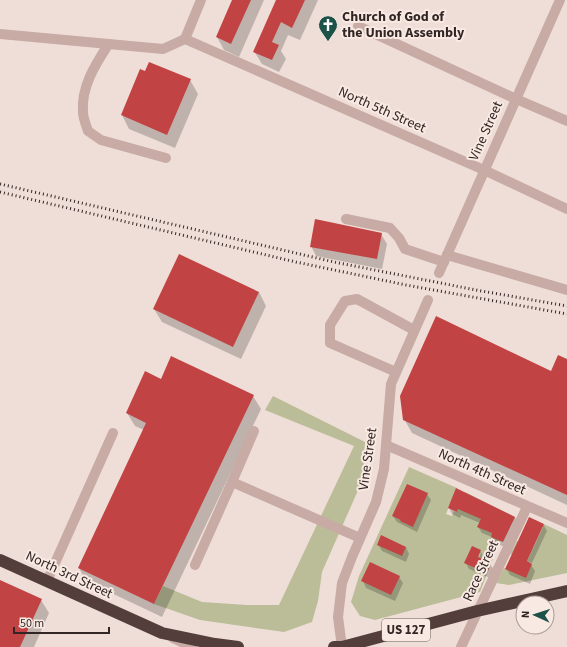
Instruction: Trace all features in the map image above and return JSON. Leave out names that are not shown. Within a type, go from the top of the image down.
[{"type":"highway","name":"North 3rd Street","points":[[0,560],[162,633]]},
{"type":"highway","name":"US 127","points":[[334,647],[342,647],[477,611],[567,591]]},
{"type":"highway","points":[[162,633],[215,644],[238,647]]},
{"type":"street","points":[[0,34],[163,49],[185,39],[201,0]]},
{"type":"street","name":"Vine Street","points":[[439,273],[560,0]]},
{"type":"street","points":[[358,26],[567,122]]},
{"type":"street","name":"North 5th Street","points":[[185,39],[484,170],[567,209]]},
{"type":"street","points":[[108,45],[93,69],[85,90],[83,113],[88,131],[101,140],[166,158]]},
{"type":"street","points":[[346,219],[390,228],[399,238],[405,249],[567,290]]},
{"type":"street","points":[[396,372],[330,344],[330,325],[345,301],[357,299],[414,330]]},
{"type":"street","name":"Vine Street","points":[[342,647],[338,617],[342,583],[376,502],[384,468],[391,384],[428,300]]},
{"type":"street","points":[[195,565],[254,431]]},
{"type":"street","points":[[47,581],[113,433]]},
{"type":"street","name":"North 4th Street","points":[[386,445],[567,524]]},
{"type":"street","points":[[232,482],[360,538]]},
{"type":"street","name":"Race Street","points":[[461,647],[527,507]]},
{"type":"street","name":"North 3rd Street","points":[[162,633],[192,647]]},
{"type":"green space","points":[[273,396],[365,442],[363,479],[322,572],[318,601],[312,622],[284,632],[200,620],[154,604],[163,586],[202,602],[247,605],[279,605],[354,446],[265,410]]},
{"type":"green space","points":[[409,467],[457,488],[446,514],[452,516],[454,511],[457,512],[465,492],[513,516],[500,541],[480,592],[375,620],[360,616],[351,602],[359,576]]},
{"type":"green space","points":[[544,524],[567,535],[567,573],[509,585],[496,583],[504,568],[526,577],[532,563],[510,554],[517,541],[533,548]]},
{"type":"building","points":[[232,0],[251,0],[231,44],[216,37]]},
{"type":"building","points":[[276,0],[305,0],[292,28],[281,22],[272,42],[279,45],[272,60],[253,52]]},
{"type":"building","points":[[149,62],[191,79],[167,135],[121,115],[140,69],[145,71]]},
{"type":"building","points":[[315,219],[382,233],[377,259],[310,247]]},
{"type":"building","points":[[179,254],[259,292],[233,347],[153,309]]},
{"type":"building","points":[[436,316],[551,371],[558,355],[567,359],[567,495],[403,420],[400,396]]},
{"type":"building","points":[[171,356],[254,395],[154,604],[78,568],[146,423],[126,413],[145,371],[161,379]]},
{"type":"building","points":[[407,484],[428,493],[413,527],[392,516]]},
{"type":"building","points":[[456,488],[515,517],[503,542],[491,537],[492,533],[477,527],[481,519],[458,509],[457,512],[448,508]]},
{"type":"building","points":[[529,517],[544,524],[527,561],[532,564],[526,578],[505,569]]},
{"type":"building","points":[[381,535],[406,547],[402,556],[377,545]]},
{"type":"building","points":[[472,546],[481,550],[478,557],[491,563],[487,573],[464,563]]},
{"type":"building","points":[[370,562],[400,576],[391,595],[361,581]]},
{"type":"building","points":[[0,580],[42,599],[20,647],[0,647]]},
{"type":"railway","points":[[0,184],[334,262],[567,306]]},
{"type":"railway","points":[[0,192],[296,262],[406,285],[567,314]]},
{"type":"place","name":"Church of God of the Union Assembly","points":[[328,42]]}]
